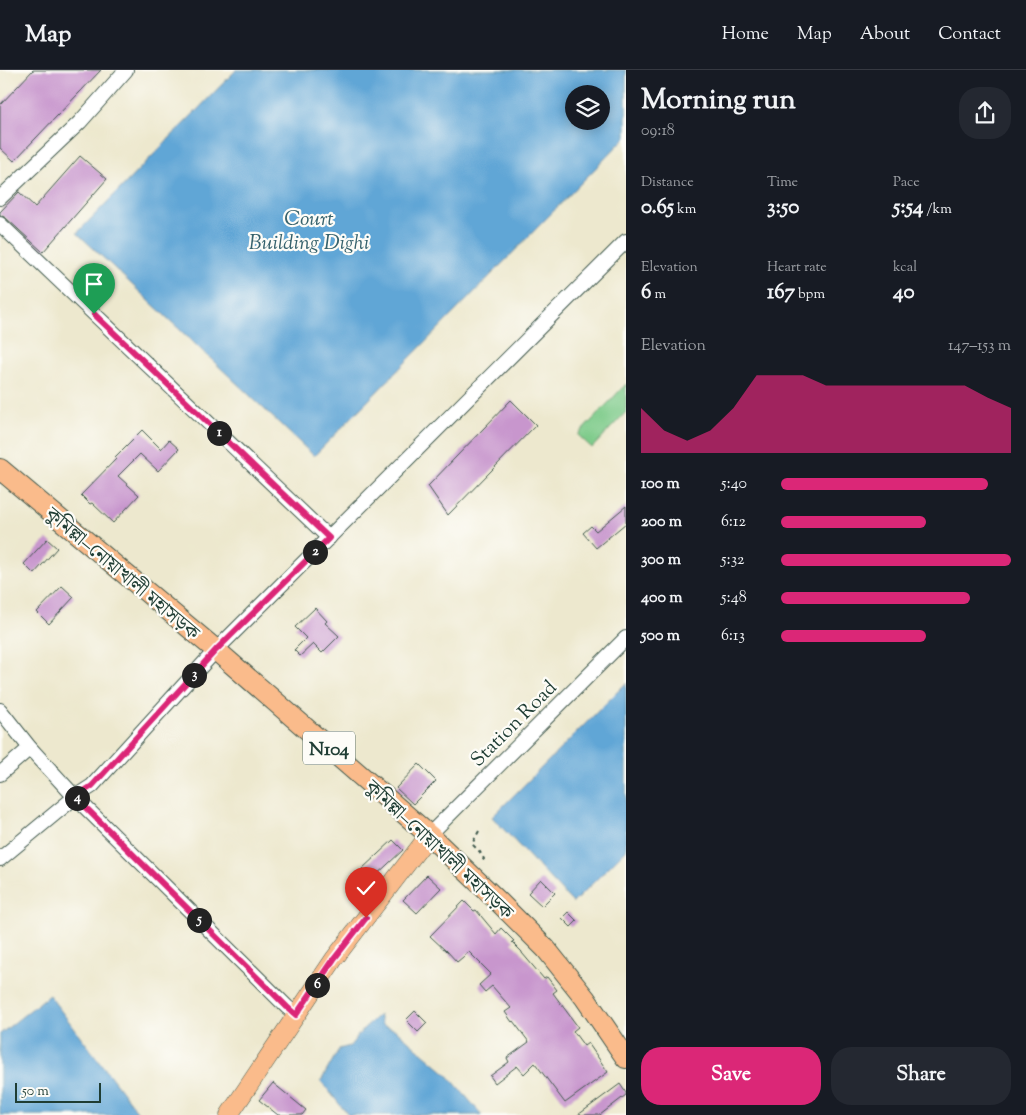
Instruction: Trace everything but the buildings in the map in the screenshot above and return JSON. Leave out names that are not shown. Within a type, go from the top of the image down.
[{"type":"highway","name":"কুমিল্লা–নোয়াখালী মহাসড়ক","points":[[0,469],[216,650],[429,835],[546,949],[585,998],[626,1058]]},
{"type":"main road","points":[[229,1115],[334,959],[429,835]]},
{"type":"street","points":[[0,198],[80,122],[126,70]]},
{"type":"street","points":[[0,224],[329,538]]},
{"type":"street","points":[[0,859],[75,797],[92,786],[216,650],[626,241]]},
{"type":"street","name":"Station Road","points":[[429,835],[626,638]]},
{"type":"street","points":[[0,710],[30,748],[75,797],[296,1015]]},
{"type":"street","points":[[0,774],[30,748]]},
{"type":"path","points":[[469,874],[484,859],[472,844],[478,831]]},
{"type":"green space","points":[[626,384],[626,412],[592,448],[578,435]]},
{"type":"water","name":"Court Building Dighi","points":[[236,70],[626,70],[626,137],[314,456],[77,233]]},
{"type":"water","points":[[626,683],[626,850],[573,903],[492,817]]},
{"type":"water","points":[[49,995],[140,1115],[0,1115],[0,1034]]},
{"type":"water","points":[[379,1015],[382,1025],[396,1030],[446,1073],[482,1115],[348,1115],[321,1081],[339,1049],[350,1046],[363,1029]]},
{"type":"route","points":[[94,314],[329,538],[216,650],[92,786],[75,797],[296,1015],[334,959],[366,918]]}]
